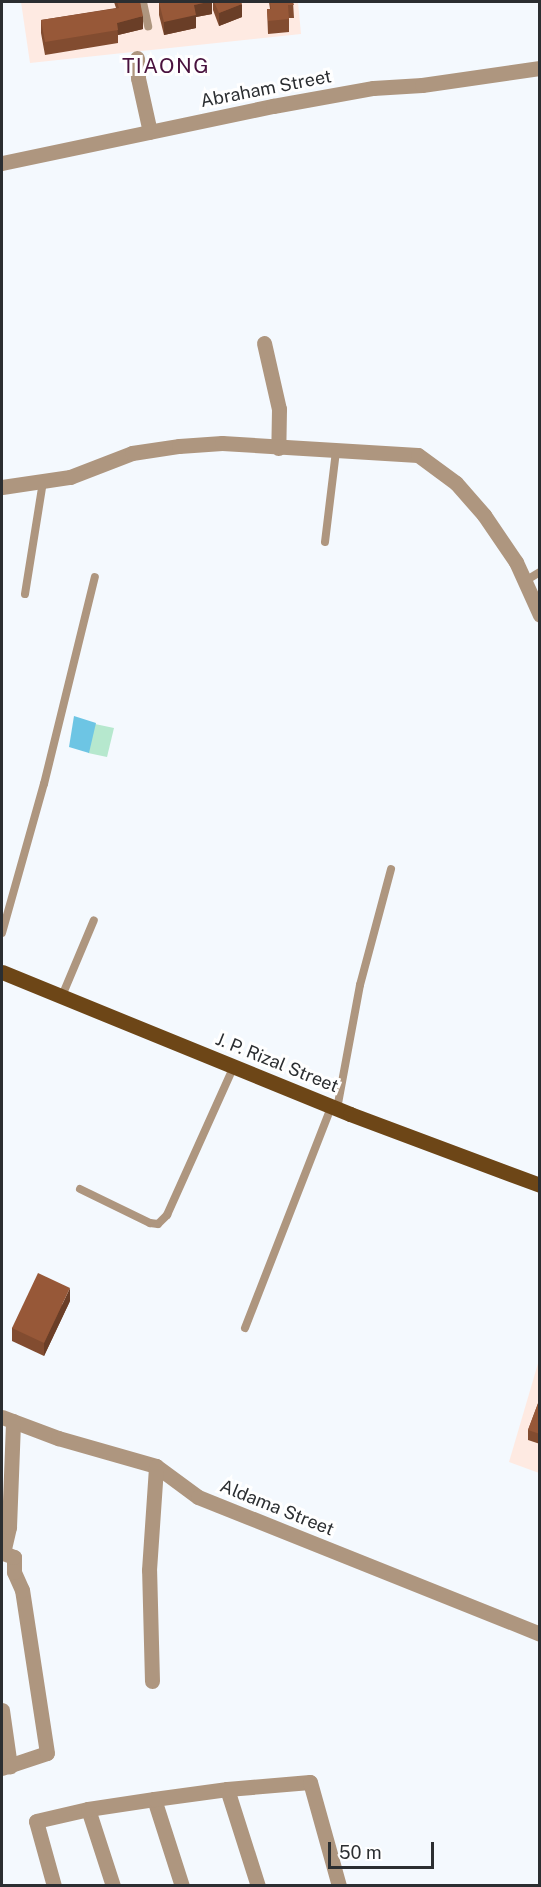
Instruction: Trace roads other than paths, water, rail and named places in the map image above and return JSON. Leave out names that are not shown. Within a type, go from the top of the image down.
[{"type":"main road","name":"J. P. Rizal Street","points":[[2,972],[334,1108],[540,1185]]},
{"type":"street","points":[[137,58],[138,78],[150,132]]},
{"type":"street","name":"Abraham Street","points":[[2,163],[273,106],[373,88],[422,84],[540,68]]},
{"type":"street","points":[[264,343],[279,409],[278,448]]},
{"type":"street","points":[[2,487],[70,477],[132,453],[178,446],[222,443],[418,455],[456,483],[483,514],[516,562],[540,615]]},
{"type":"street","points":[[2,1710],[6,1767],[47,1753],[22,1590],[14,1572],[14,1557],[2,1552],[9,1527],[7,1419]]},
{"type":"street","name":"Aldama Street","points":[[7,1419],[58,1438],[156,1466],[198,1497],[540,1634]]},
{"type":"street","points":[[152,1681],[149,1570],[156,1466]]},
{"type":"street","points":[[54,1886],[36,1821],[87,1809],[154,1799],[227,1789],[310,1782],[339,1886]]},
{"type":"street","points":[[227,1789],[258,1886]]},
{"type":"street","points":[[154,1799],[182,1886]]},
{"type":"street","points":[[87,1809],[113,1886]]},
{"type":"lane","points":[[143,2],[148,26]]},
{"type":"lane","points":[[325,542],[336,451]]},
{"type":"lane","points":[[25,594],[43,481]]},
{"type":"lane","points":[[525,580],[540,572]]},
{"type":"lane","points":[[2,933],[44,784],[95,577]]},
{"type":"lane","points":[[245,1328],[334,1108],[360,985],[391,869]]},
{"type":"lane","points":[[62,996],[94,920]]},
{"type":"lane","points":[[80,1189],[150,1223],[158,1224],[167,1215],[234,1066]]},
{"type":"water","points":[[74,716],[96,723],[89,753],[69,747]]},
{"type":"district","name":"TIAONG","points":[[166,66]]}]
